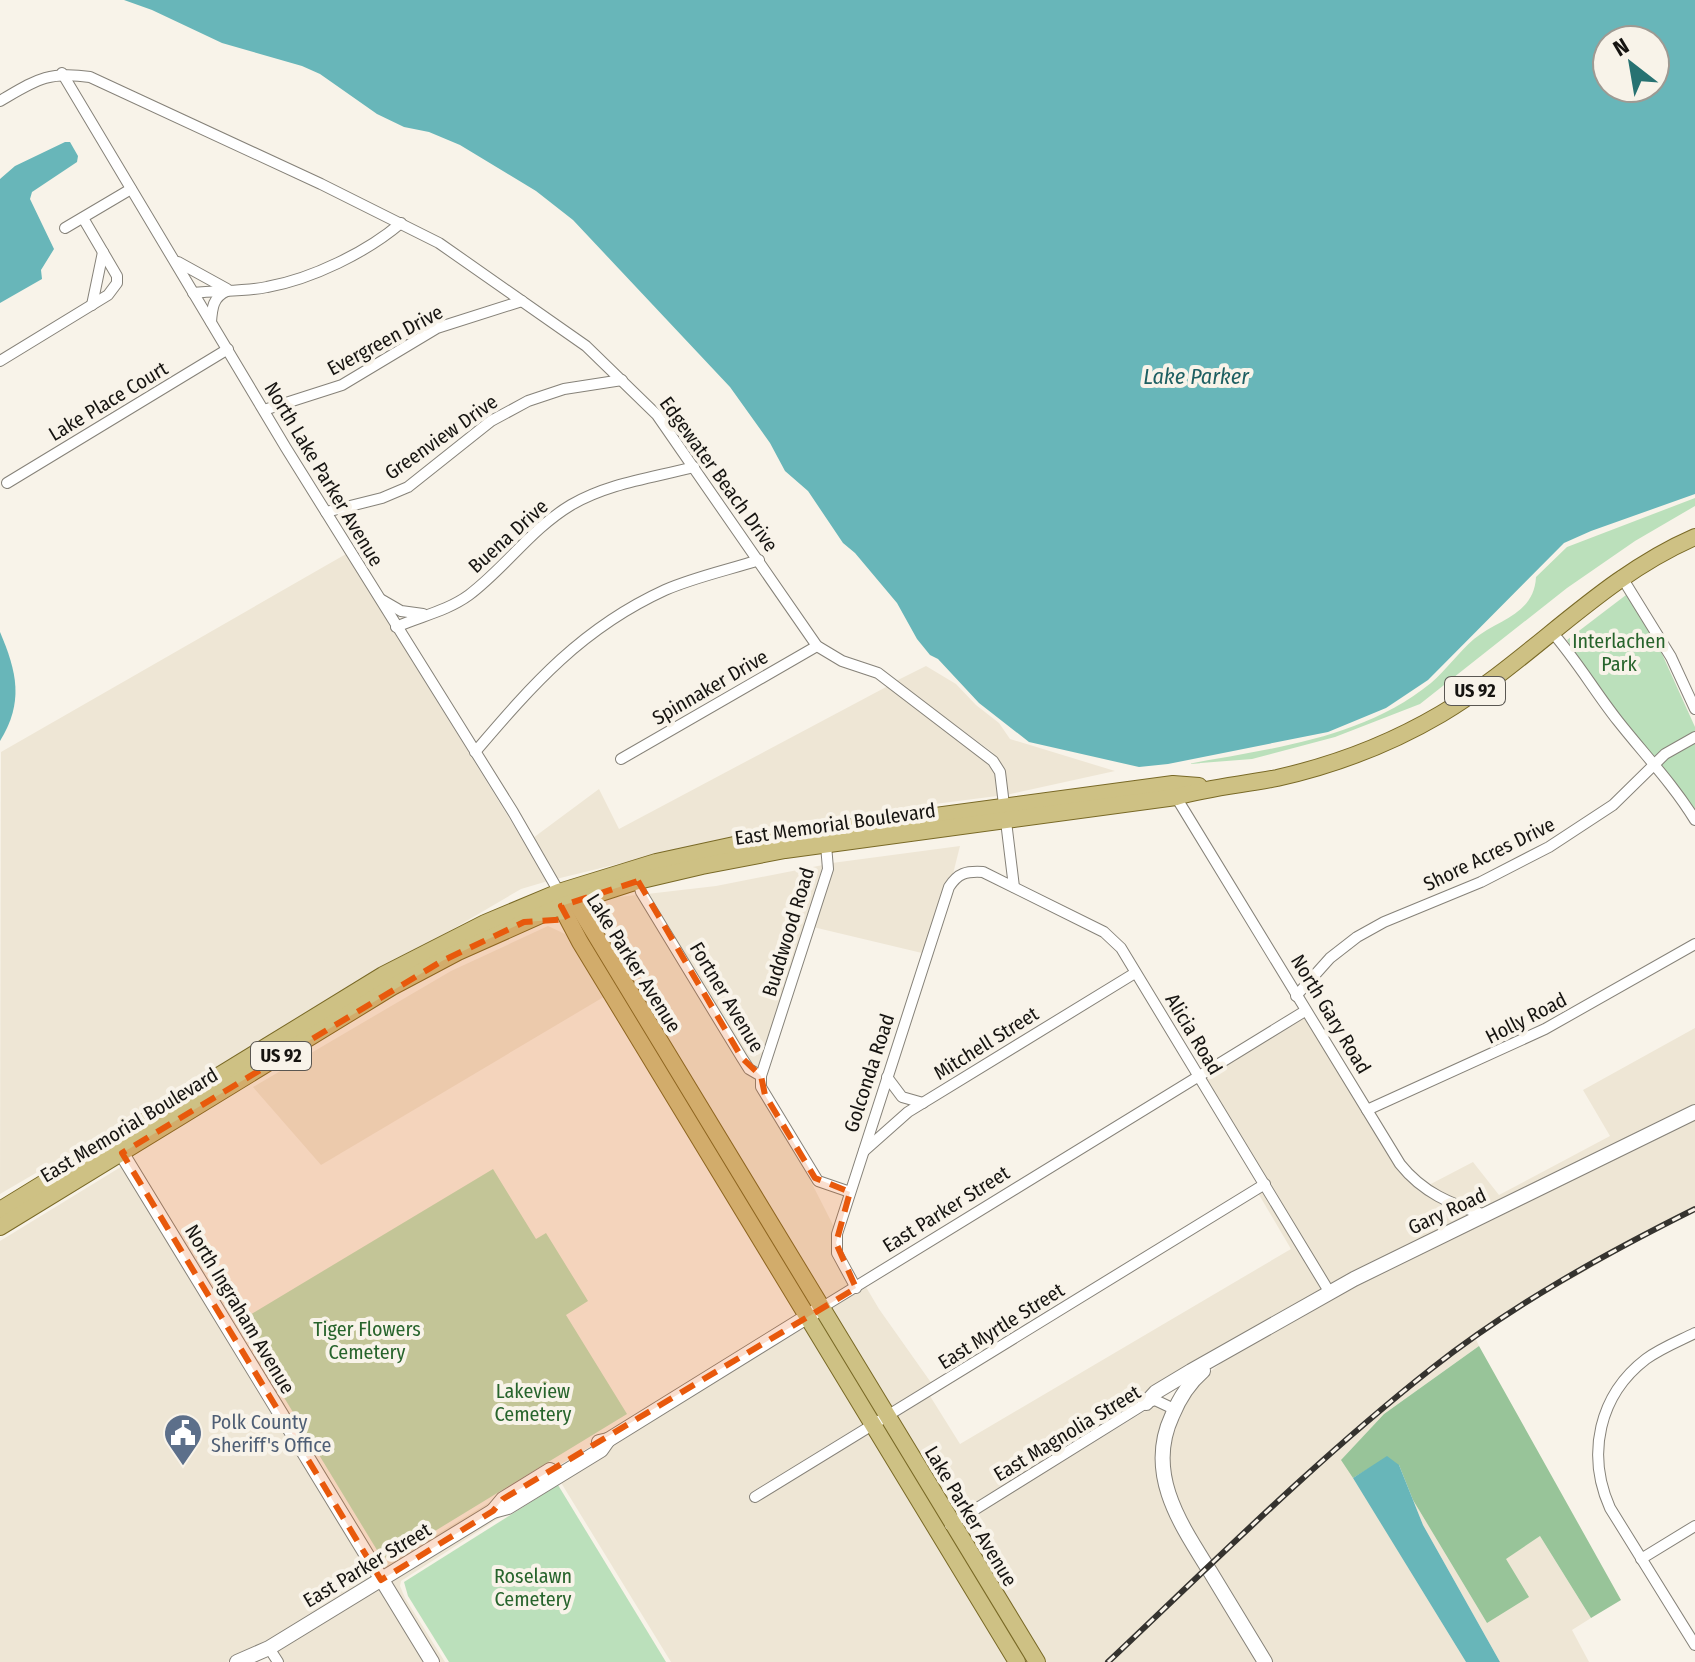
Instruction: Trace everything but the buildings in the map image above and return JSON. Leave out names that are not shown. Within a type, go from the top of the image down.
[{"type":"main road","name":"East Memorial Boulevard","points":[[0,1210],[118,1147],[421,972],[565,900],[656,862],[725,846],[1004,813],[1176,797],[1205,787],[1298,773],[1387,742],[1443,712],[1472,693],[1621,576],[1695,537]]},
{"type":"main road","name":"East Memorial Boulevard","points":[[0,1227],[322,1012],[452,938],[565,900],[717,863],[1173,784],[1205,787]]},
{"type":"main road","name":"Lake Parker Avenue","points":[[565,900],[580,942],[814,1312]]},
{"type":"main road","name":"Lake Parker Avenue","points":[[565,900],[945,1528],[1017,1662]]},
{"type":"main road","points":[[524,922],[558,924],[580,942]]},
{"type":"main road","points":[[301,1043],[303,1034],[322,1012]]},
{"type":"main road","name":"Lake Parker Avenue","points":[[945,1528],[1037,1662]]},
{"type":"street","points":[[0,101],[40,78],[62,73]]},
{"type":"street","name":"North Lake Parker Avenue","points":[[62,73],[377,597],[565,900]]},
{"type":"street","name":"Edgewater Beach Drive","points":[[62,73],[90,77],[121,90],[401,223],[439,243],[586,346],[657,415],[817,646],[842,661],[878,673],[989,755],[1000,772],[1014,887]]},
{"type":"street","points":[[65,228],[131,189]]},
{"type":"street","points":[[0,361],[108,295],[117,283],[117,276],[83,218]]},
{"type":"street","points":[[193,293],[270,287],[367,248],[401,223]]},
{"type":"street","points":[[92,305],[103,252]]},
{"type":"street","points":[[172,257],[194,273],[229,290]]},
{"type":"street","points":[[211,322],[216,299],[229,290]]},
{"type":"street","name":"Evergreen Drive","points":[[264,410],[342,385],[437,328],[522,301]]},
{"type":"street","name":"Lake Place Court","points":[[7,483],[228,349]]},
{"type":"street","name":"Greenview Drive","points":[[326,512],[382,498],[408,487],[491,421],[528,401],[564,389],[622,380]]},
{"type":"street","name":"Buena Drive","points":[[396,627],[446,609],[473,592],[544,523],[570,506],[622,483],[694,467]]},
{"type":"street","points":[[475,752],[536,681],[584,638],[664,591],[759,560]]},
{"type":"street","points":[[1621,576],[1671,657],[1695,709]]},
{"type":"street","points":[[377,597],[401,611],[425,615]]},
{"type":"street","points":[[409,647],[413,628],[425,615]]},
{"type":"street","points":[[1551,631],[1695,820]]},
{"type":"street","name":"Spinnaker Drive","points":[[621,759],[817,646]]},
{"type":"street","name":"Shore Acres Drive","points":[[1296,996],[1330,958],[1357,937],[1384,922],[1481,882],[1549,847],[1613,805],[1665,754],[1695,737]]},
{"type":"street","name":"North Gary Road","points":[[1176,797],[1400,1164],[1422,1188],[1450,1204],[1485,1215]]},
{"type":"street","name":"Buddwood Road","points":[[761,1076],[828,869],[826,845]]},
{"type":"street","name":"Alicia Road","points":[[962,873],[983,872],[1104,932],[1121,948],[1330,1293]]},
{"type":"street","name":"Golconda Road","points":[[856,1288],[837,1253],[836,1243],[949,887],[962,873]]},
{"type":"street","name":"Fortner Avenue","points":[[638,881],[641,892],[742,1058],[749,1069],[761,1076],[765,1095],[815,1178],[823,1184],[850,1192]]},
{"type":"street","name":"Holly Road","points":[[1367,1110],[1545,1029],[1695,944]]},
{"type":"street","name":"Mitchell Street","points":[[863,1153],[908,1112],[1135,973]]},
{"type":"street","name":"East Parker Street","points":[[237,1662],[249,1655],[262,1654],[493,1511],[503,1499],[594,1443],[608,1440],[1305,1011]]},
{"type":"street","points":[[887,1077],[902,1097],[923,1103]]},
{"type":"street","name":"Gary Road","points":[[1222,1356],[1330,1293],[1439,1236],[1695,1112]]},
{"type":"street","name":"North Ingraham Avenue","points":[[118,1147],[432,1662]]},
{"type":"street","name":"East Myrtle Street","points":[[755,1497],[1265,1184]]},
{"type":"street","points":[[1695,1333],[1648,1358],[1633,1370],[1617,1390],[1603,1416],[1597,1452],[1601,1489],[1695,1645]]},
{"type":"street","points":[[1146,1403],[1156,1392],[1222,1356]]},
{"type":"street","points":[[1222,1356],[1194,1378],[1174,1409],[1166,1429],[1162,1462],[1170,1503],[1265,1662]]},
{"type":"street","name":"East Magnolia Street","points":[[945,1528],[1146,1403],[1155,1400],[1174,1409]]},
{"type":"street","points":[[1641,1559],[1695,1526]]},
{"type":"street","points":[[262,1654],[278,1662]]},
{"type":"highlighted area","points":[[638,881],[742,1058],[761,1076],[765,1095],[815,1178],[850,1192],[836,1243],[856,1288],[503,1499],[493,1511],[381,1580],[122,1153],[442,961],[524,922],[568,919],[561,906]]},
{"type":"shaded area","points":[[346,554],[548,881],[521,889],[0,1194],[1,752]]},
{"type":"shaded area","points":[[926,666],[956,684],[999,723],[1010,739],[1115,771],[1006,795],[997,758],[992,752],[896,681]]},
{"type":"shaded area","points":[[888,686],[986,759],[995,774],[997,796],[787,823],[556,879],[533,838],[599,789],[619,829]]},
{"type":"shaded area","points":[[960,846],[953,874],[945,886],[922,953],[813,927],[832,863]]},
{"type":"shaded area","points":[[823,865],[758,1069],[752,1065],[647,894],[716,886]]},
{"type":"shaded area","points":[[637,895],[756,1078],[761,1097],[805,1170],[834,1227],[833,1254],[850,1285],[822,1301],[585,910],[608,898]]},
{"type":"shaded area","points":[[548,926],[565,934],[576,945],[607,995],[321,1165],[253,1087],[451,971]]},
{"type":"shaded area","points":[[1304,1017],[1405,1178],[1419,1191],[1448,1208],[1472,1216],[1331,1287],[1205,1078]]},
{"type":"shaded area","points":[[1695,1028],[1695,1106],[1484,1210],[1451,1200],[1427,1186],[1473,1162],[1499,1195],[1610,1136],[1583,1090]]},
{"type":"shaded area","points":[[1695,1117],[1695,1208],[1474,1335],[1479,1346],[1384,1414],[1342,1459],[1466,1662],[1270,1662],[1181,1517],[1169,1483],[1170,1431],[1198,1381],[1225,1360],[1356,1284]]},
{"type":"shaded area","points":[[124,1165],[375,1578],[261,1647],[246,1650],[227,1662],[0,1662],[0,1241]]},
{"type":"shaded area","points":[[1263,1190],[1324,1291],[954,1517],[894,1419],[930,1396],[960,1444],[1291,1249],[1258,1193]]},
{"type":"shaded area","points":[[866,1287],[932,1384],[889,1411],[827,1310]]},
{"type":"shaded area","points":[[807,1324],[867,1424],[749,1494],[753,1503],[872,1432],[1012,1662],[671,1662],[560,1481],[611,1445]]},
{"type":"shaded area","points":[[241,1334],[378,1559],[391,1562],[498,1497],[490,1507],[382,1573],[238,1336]]},
{"type":"shaded area","points":[[1155,1405],[1168,1411],[1157,1461],[1260,1662],[1042,1662],[959,1525]]},
{"type":"shaded area","points":[[1413,1500],[1487,1623],[1505,1559],[1540,1536],[1591,1618],[1572,1630],[1589,1662],[1500,1662],[1423,1525]]},
{"type":"shaded area","points":[[507,1513],[401,1581],[405,1598],[445,1662],[437,1662],[387,1582],[493,1517]]},
{"type":"shaded area","points":[[380,1586],[427,1662],[283,1662],[275,1650]]},
{"type":"green space","points":[[1695,498],[1695,506],[1635,541],[1567,588],[1420,704],[1335,737],[1252,759],[1188,764],[1284,746],[1346,729],[1376,717],[1431,683],[1474,639],[1522,608],[1534,590],[1536,577],[1567,547]]},
{"type":"green space","name":"Interlachen Park","points":[[1626,595],[1649,625],[1695,727],[1695,816],[1589,677],[1567,640]]},
{"type":"green space","points":[[493,1169],[536,1239],[546,1233],[588,1301],[566,1315],[627,1414],[389,1559],[380,1555],[238,1322]]},
{"type":"green space","points":[[1479,1346],[1621,1600],[1591,1618],[1540,1536],[1506,1559],[1529,1597],[1487,1623],[1413,1500],[1399,1465],[1368,1469],[1353,1478],[1341,1460],[1384,1414]]},
{"type":"green space","name":"Roselawn Cemetery","points":[[558,1485],[666,1662],[449,1662],[408,1596],[404,1582]]},
{"type":"water","name":"Lake Parker","points":[[124,0],[1695,0],[1695,494],[1564,543],[1428,680],[1386,708],[1328,732],[1139,767],[1029,742],[979,703],[938,659],[930,655],[917,639],[897,603],[843,543],[808,491],[785,471],[770,443],[730,387],[573,220],[536,191],[460,145],[429,132],[404,127],[377,114],[320,74],[222,43]]},
{"type":"water","points":[[70,142],[78,156],[77,162],[32,192],[30,199],[54,249],[41,270],[42,279],[0,303],[0,179],[15,166]]},
{"type":"water","points":[[0,632],[11,660],[15,700],[8,727],[0,741]]},
{"type":"water","points":[[1387,1456],[1399,1465],[1423,1525],[1500,1662],[1466,1662],[1353,1478]]},
{"type":"railway","points":[[1108,1662],[1307,1475],[1431,1369],[1493,1323],[1559,1282],[1695,1209]]},
{"type":"place","name":"Polk County Sheriff's Office","points":[[183,1467]]},
{"type":"park label","name":"Tiger Flowers Cemetery","points":[[367,1340]]},
{"type":"park label","name":"Lakeview Cemetery","points":[[533,1402]]}]
